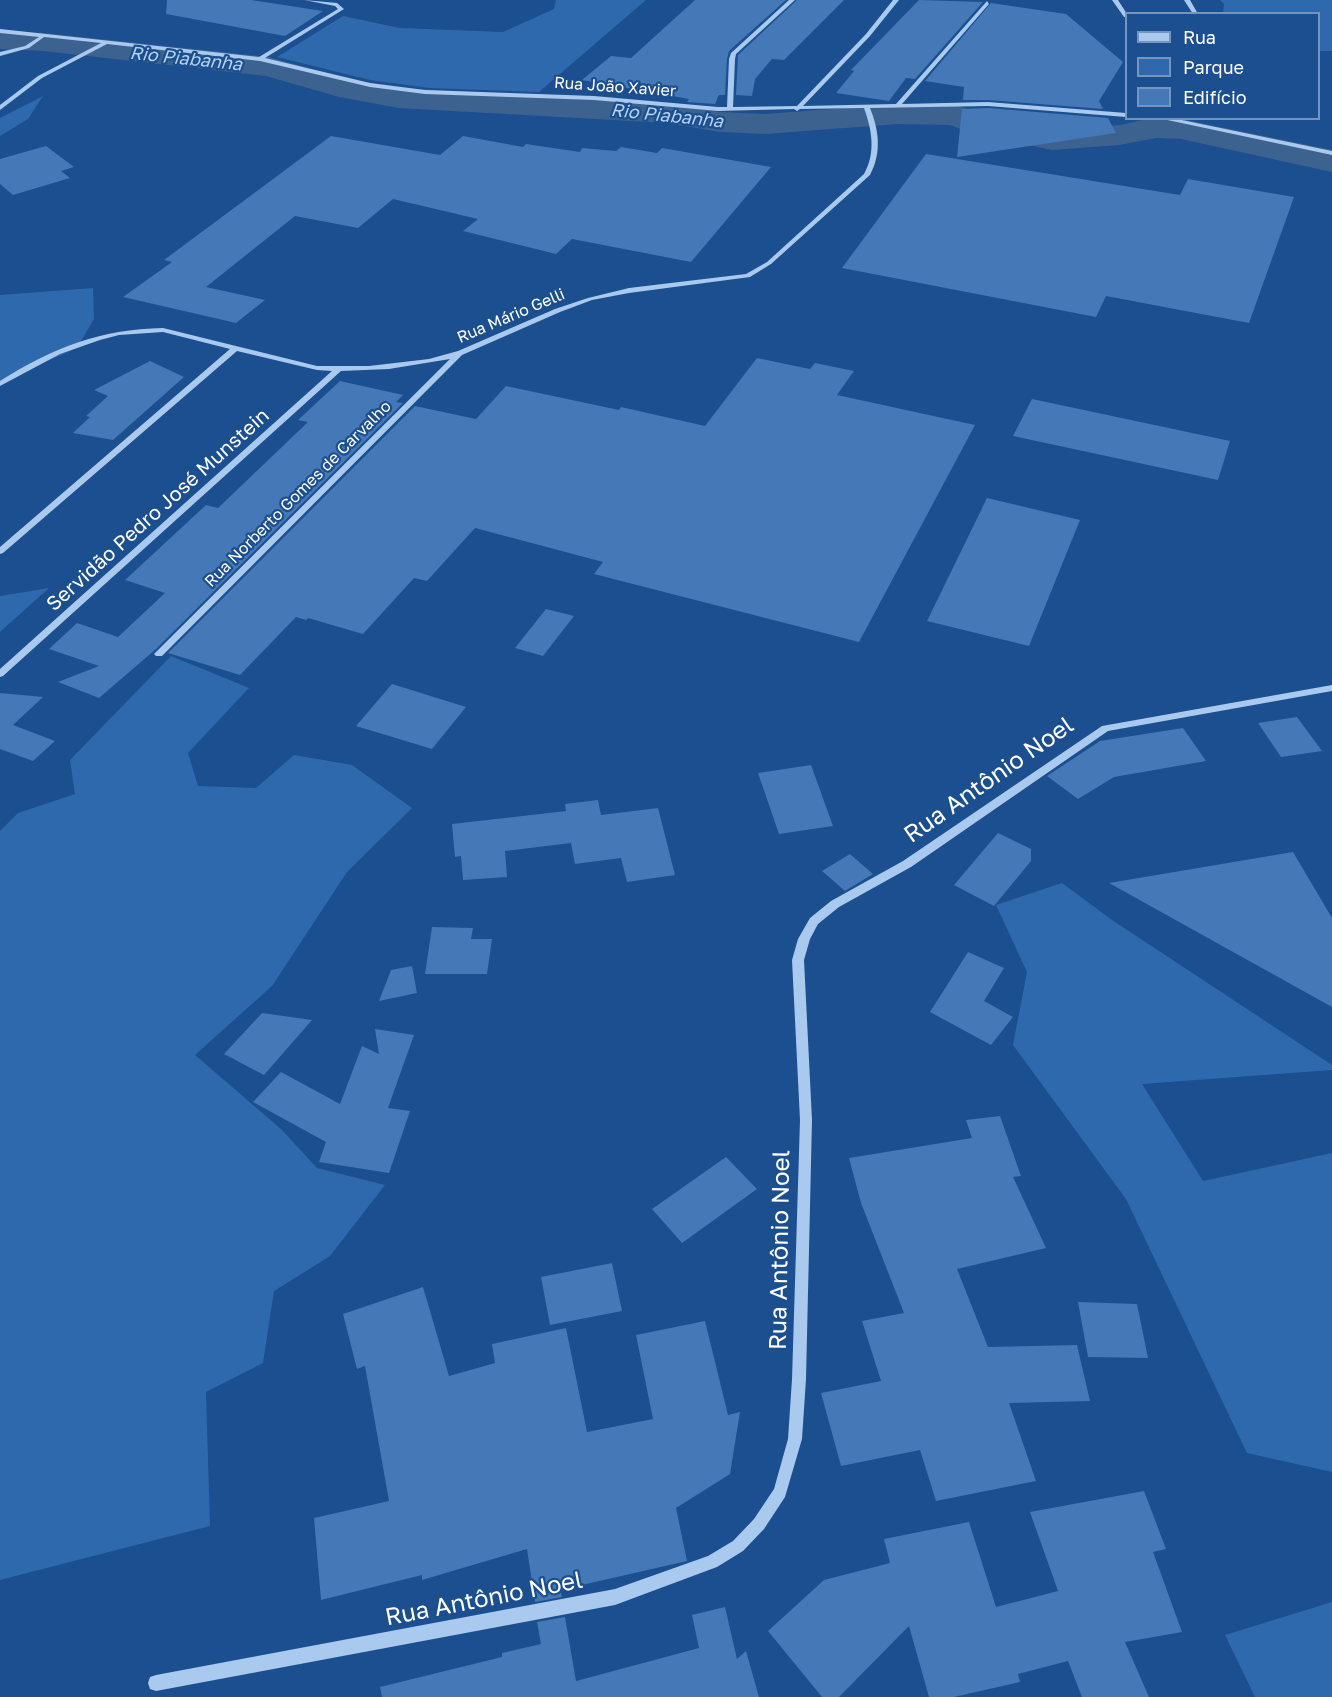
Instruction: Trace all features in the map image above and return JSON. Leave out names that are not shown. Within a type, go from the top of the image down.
[{"type":"street","points":[[260,59],[342,7],[307,0]]},
{"type":"street","points":[[730,109],[734,53],[792,0]]},
{"type":"street","points":[[797,109],[868,34],[896,0]]},
{"type":"street","points":[[1115,0],[1125,15]]},
{"type":"street","points":[[897,106],[987,3]]},
{"type":"street","name":"Rua João Xavier","points":[[0,31],[40,38],[193,50],[260,59],[369,85],[425,92],[594,98],[730,109],[867,109],[988,104],[1125,115]]},
{"type":"street","points":[[0,54],[27,47],[40,38]]},
{"type":"street","name":"Rua João Xavier","points":[[0,108],[40,77],[104,44]]},
{"type":"street","name":"Rua Mário Gelli","points":[[0,384],[30,364],[93,338],[139,329],[163,330],[316,368],[338,370],[402,364],[458,354],[534,319],[593,298],[622,292],[748,276],[762,269],[867,175],[873,166],[876,141],[867,109]]},
{"type":"street","points":[[1171,120],[1332,153]]},
{"type":"street","points":[[0,551],[237,347]]},
{"type":"street","name":"Rua Norberto Gomes de Carvalho","points":[[159,654],[458,354]]},
{"type":"street","name":"Servidão Pedro José Munstein","points":[[0,674],[338,370]]},
{"type":"street","name":"Rua Antônio Noel","points":[[156,1683],[615,1597],[712,1562],[738,1546],[759,1524],[780,1492],[795,1439],[799,1379],[806,1120],[798,960],[804,939],[814,921],[835,903],[916,858],[1105,728],[1332,687]]},
{"type":"green space","points":[[556,0],[646,0],[539,92],[430,88],[370,80],[277,57],[343,16],[400,28],[503,32],[554,9]]},
{"type":"green space","points":[[1220,0],[1332,0],[1332,51],[1320,51],[1320,12],[1223,12],[1224,4]]},
{"type":"green space","points":[[43,96],[28,119],[0,136],[0,118]]},
{"type":"green space","points":[[93,288],[94,319],[77,348],[6,379],[0,385],[0,295]]},
{"type":"green space","points":[[49,588],[0,632],[0,596]]},
{"type":"green space","points":[[171,656],[249,688],[188,753],[198,786],[256,788],[294,755],[352,765],[412,808],[347,872],[272,986],[195,1055],[281,1129],[317,1168],[385,1185],[330,1256],[274,1291],[263,1363],[206,1392],[210,1526],[0,1580],[0,831],[18,813],[75,794],[70,760]]},
{"type":"green space","points":[[1062,883],[1112,920],[1332,1065],[1332,1070],[1142,1084],[1203,1181],[1332,1153],[1332,1472],[1247,1453],[1126,1199],[1013,1045],[1027,972],[996,905]]},
{"type":"green space","points":[[1332,1602],[1332,1697],[1255,1697],[1225,1635]]},
{"type":"building","points":[[167,0],[251,0],[323,11],[285,36],[166,14]]},
{"type":"building","points":[[695,0],[786,0],[729,51],[725,95],[719,95],[715,104],[687,102],[689,99],[582,80],[611,56],[631,58]]},
{"type":"building","points":[[797,0],[844,0],[784,60],[772,59],[755,79],[752,96],[736,95],[738,55]]},
{"type":"building","points":[[919,0],[983,2],[915,79],[906,78],[889,101],[836,93],[854,71],[851,70]]},
{"type":"building","points":[[991,3],[1066,14],[1123,62],[1099,101],[1103,109],[963,100],[964,87],[925,81]]},
{"type":"building","points":[[988,108],[1108,118],[1116,133],[957,157],[962,109]]},
{"type":"building","points":[[331,136],[440,155],[463,136],[523,147],[526,144],[580,152],[582,148],[616,151],[621,147],[657,153],[662,148],[771,167],[691,262],[572,239],[556,254],[463,231],[478,219],[393,199],[358,228],[295,216],[206,287],[265,300],[236,323],[123,297],[172,262],[164,260]]},
{"type":"building","points":[[46,146],[74,167],[61,171],[70,178],[13,195],[0,184],[0,159]]},
{"type":"building","points":[[926,154],[1180,195],[1188,179],[1294,197],[1249,323],[1106,296],[1096,317],[842,268]]},
{"type":"building","points":[[757,358],[810,369],[815,363],[854,371],[837,395],[975,425],[859,642],[594,574],[603,562],[475,528],[427,581],[414,578],[363,634],[308,618],[306,620],[296,617],[240,675],[168,653],[415,406],[476,419],[506,386],[619,410],[621,407],[705,426]]},
{"type":"building","points":[[150,361],[184,377],[113,440],[73,433],[90,417],[86,416],[108,396],[94,390]]},
{"type":"building","points":[[340,381],[403,395],[396,402],[403,403],[156,649],[99,698],[58,682],[99,666],[49,649],[77,623],[118,637],[165,593],[125,580],[206,505],[218,508],[308,422],[298,420]]},
{"type":"building","points":[[1032,399],[1230,441],[1218,480],[1013,436]]},
{"type":"building","points":[[987,498],[1080,520],[1029,646],[927,621]]},
{"type":"building","points":[[546,609],[574,616],[543,656],[515,648]]},
{"type":"building","points":[[392,684],[466,707],[432,749],[356,726]]},
{"type":"building","points":[[0,693],[43,697],[13,725],[55,741],[33,761],[0,749]]},
{"type":"building","points":[[1297,717],[1322,751],[1281,757],[1258,723]]},
{"type":"building","points":[[1183,728],[1206,761],[1114,777],[1078,799],[1047,776],[1100,741]]},
{"type":"building","points":[[811,765],[833,826],[779,834],[758,773]]},
{"type":"building","points":[[598,800],[601,815],[658,808],[675,875],[627,882],[621,858],[575,864],[571,843],[505,851],[507,877],[463,880],[461,856],[455,857],[452,824],[566,811],[565,804]]},
{"type":"building","points":[[998,833],[1031,849],[1031,861],[994,906],[954,885]]},
{"type":"building","points":[[1293,852],[1332,918],[1332,1007],[1109,883]]},
{"type":"building","points":[[850,854],[873,874],[845,891],[822,871]]},
{"type":"building","points":[[432,927],[473,928],[471,939],[492,939],[487,974],[425,974]]},
{"type":"building","points":[[968,952],[1004,968],[984,1001],[1013,1017],[991,1045],[930,1012]]},
{"type":"building","points":[[412,966],[417,993],[379,1001],[391,970]]},
{"type":"building","points":[[262,1013],[312,1020],[264,1075],[224,1054]]},
{"type":"building","points":[[375,1029],[414,1035],[388,1108],[410,1111],[389,1173],[319,1162],[326,1142],[253,1102],[281,1072],[340,1104],[362,1046],[379,1054]]},
{"type":"building","points":[[1000,1116],[1021,1176],[1013,1177],[1046,1248],[957,1269],[988,1347],[1077,1345],[1090,1401],[1009,1403],[1036,1481],[936,1501],[920,1450],[841,1466],[821,1393],[881,1381],[862,1321],[904,1313],[861,1203],[849,1158],[972,1138],[966,1120]]},
{"type":"building","points":[[726,1157],[757,1189],[682,1243],[652,1209]]},
{"type":"building","points":[[612,1263],[622,1311],[550,1325],[541,1277]]},
{"type":"building","points":[[423,1287],[449,1376],[495,1363],[492,1344],[566,1328],[587,1432],[653,1419],[636,1335],[705,1321],[728,1415],[740,1412],[730,1474],[676,1508],[687,1561],[560,1590],[562,1597],[535,1602],[527,1549],[422,1580],[422,1575],[321,1600],[314,1518],[389,1501],[365,1366],[357,1369],[343,1314]]},
{"type":"building","points":[[1078,1302],[1137,1304],[1148,1358],[1088,1357]]},
{"type":"building","points":[[1144,1491],[1166,1549],[1153,1552],[1182,1632],[1125,1642],[1149,1697],[1082,1697],[1068,1661],[1018,1674],[1020,1682],[954,1697],[929,1697],[909,1626],[839,1697],[822,1697],[768,1631],[824,1580],[890,1563],[884,1539],[969,1522],[996,1607],[1058,1591],[1030,1512]]},
{"type":"building","points":[[725,1607],[737,1659],[746,1651],[759,1697],[382,1697],[380,1687],[502,1657],[502,1653],[541,1644],[537,1622],[565,1617],[576,1681],[699,1648],[692,1615]]},
{"type":"waterway","name":"Rio Piabanha","points":[[0,40],[43,42],[269,67],[339,87],[399,98],[666,113],[720,122],[765,124],[898,114],[955,115],[986,127],[1052,140],[1120,135],[1156,128],[1181,129],[1332,161]]}]
